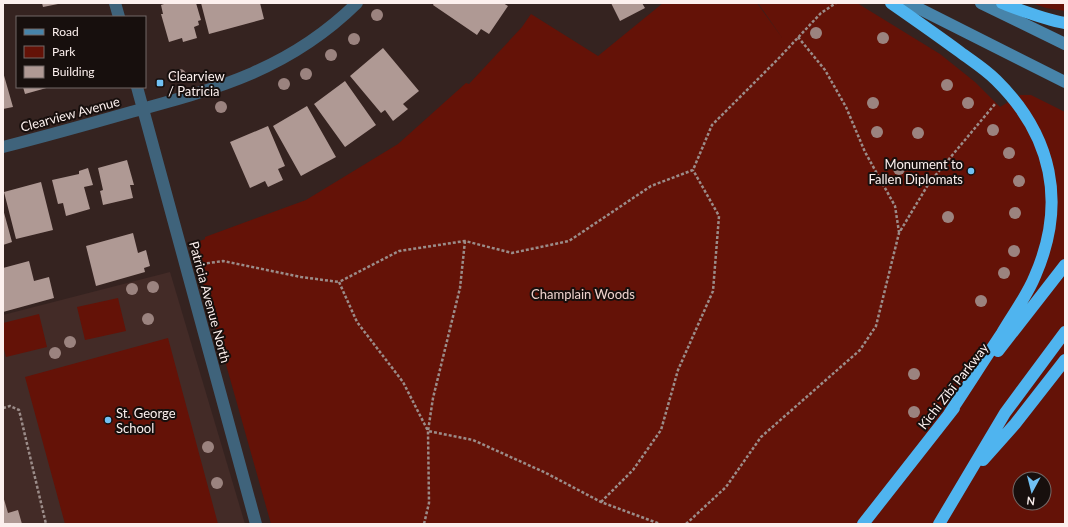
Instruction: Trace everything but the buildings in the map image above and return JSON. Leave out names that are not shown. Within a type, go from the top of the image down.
[{"type":"highway","points":[[891,3],[976,63],[995,79],[1009,94],[1031,125],[1040,143],[1050,176],[1052,218],[1042,258],[1035,276],[1023,300],[949,414]]},
{"type":"highway","points":[[1002,3],[1031,14],[1065,23]]},
{"type":"highway","name":"Kichi Zībī Parkway","points":[[863,524],[1065,265]]},
{"type":"highway","points":[[938,524],[1005,413],[1065,332]]},
{"type":"highway","points":[[965,480],[1015,424],[1065,360]]},
{"type":"main road","points":[[908,3],[1065,82]]},
{"type":"main road","points":[[981,3],[1065,44]]},
{"type":"street","points":[[115,3],[119,16]]},
{"type":"street","name":"Clearview Avenue","points":[[3,148],[224,85],[276,63],[314,40],[357,3]]},
{"type":"street","name":"Patricia Avenue North","points":[[137,88],[256,524]]},
{"type":"path","points":[[186,266],[223,261],[301,277],[339,282],[399,251],[465,241],[512,253],[569,241],[651,186],[693,170],[712,125],[778,59],[821,13],[836,3]]},
{"type":"path","points":[[798,37],[825,70],[846,107],[865,152],[895,206],[899,233]]},
{"type":"path","points":[[686,524],[726,487],[761,436],[860,350],[876,326],[899,233],[929,183],[1000,98]]},
{"type":"path","points":[[601,502],[633,470],[661,430],[678,370],[713,290],[719,216],[693,170]]},
{"type":"path","points":[[424,524],[429,503],[428,431],[434,398],[460,288],[465,241]]},
{"type":"path","points":[[339,282],[357,322],[402,382],[428,431]]},
{"type":"path","points":[[3,408],[10,406],[19,410],[46,524]]},
{"type":"path","points":[[428,431],[473,440],[546,473],[601,502],[660,524]]},
{"type":"shaded area","name":"St. George School","points":[[170,272],[245,524],[3,524],[3,315]]},
{"type":"green space","name":"Champlain Woods","points":[[663,3],[757,3],[783,39],[758,3],[857,3],[940,54],[975,82],[1000,107],[1020,95],[1031,95],[1065,112],[1065,524],[271,524],[192,244],[205,239],[205,237],[306,200],[398,144],[466,83],[469,84],[522,27],[531,14],[598,56]]},
{"type":"green space","points":[[1032,3],[1065,3],[1065,11],[1046,8]]},
{"type":"green space","points":[[118,298],[126,331],[85,340],[77,307]]},
{"type":"green space","points":[[39,314],[47,347],[6,357],[3,345],[3,323]]},
{"type":"green space","points":[[168,338],[218,524],[65,524],[25,377]]},
{"type":"place","name":"Clearview / Patricia","points":[[160,83]]},
{"type":"place","name":"Monument to Fallen Diplomats","points":[[971,171]]},
{"type":"place","name":"St. George School","points":[[108,420]]}]
